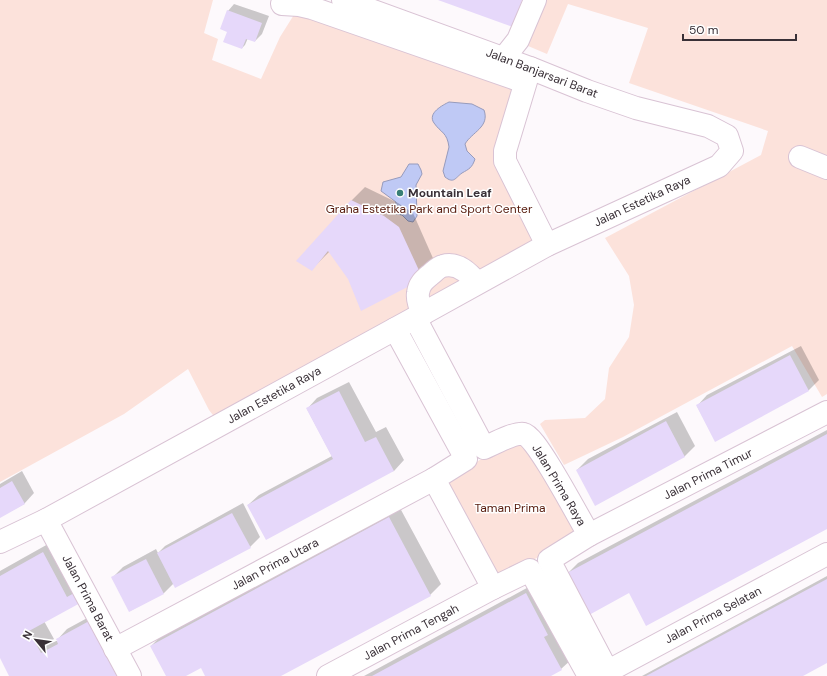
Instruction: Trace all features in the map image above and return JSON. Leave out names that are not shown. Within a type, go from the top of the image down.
[{"type":"street","name":"Jalan Banjarsari Barat","points":[[344,0],[382,7],[503,59],[528,76],[587,91],[636,108],[708,126],[727,136],[732,151]]},
{"type":"street","points":[[503,59],[518,40],[535,0]]},
{"type":"street","points":[[282,4],[299,5],[312,8],[528,76],[505,151],[505,161],[547,245]]},
{"type":"street","name":"Jalan Estetika Raya","points":[[0,542],[46,520],[547,245],[719,166],[732,151]]},
{"type":"street","points":[[800,157],[827,168]]},
{"type":"street","points":[[475,453],[419,316],[418,292],[420,285],[442,266],[462,269],[468,272],[477,283]]},
{"type":"street","points":[[395,329],[475,453]]},
{"type":"street","name":"Jalan Prima Timur","points":[[589,535],[827,412]]},
{"type":"street","name":"Jalan Prima Raya","points":[[434,478],[475,453],[518,434],[526,434],[530,437],[546,461],[589,535],[549,560],[493,588]]},
{"type":"street","points":[[434,478],[493,588]]},
{"type":"street","name":"Jalan Prima Utara","points":[[115,649],[434,478]]},
{"type":"street","name":"Jalan Prima Barat","points":[[46,520],[130,676]]},
{"type":"street","name":"Jalan Prima Selatan","points":[[602,675],[827,554]]},
{"type":"street","points":[[549,560],[602,675]]},
{"type":"street","points":[[530,570],[602,675]]},
{"type":"street","name":"Jalan Prima Tengah","points":[[328,676],[493,588]]},
{"type":"green space","name":"Graha Estetika Park and Sport Center","points":[[0,0],[213,0],[204,33],[218,39],[212,60],[261,79],[280,37],[302,2],[520,87],[498,160],[539,242],[216,419],[209,410],[188,369],[124,414],[0,482]]},
{"type":"green space","points":[[540,0],[827,0],[827,394],[822,397],[792,346],[623,437],[564,465],[540,424],[545,420],[585,418],[605,399],[609,368],[629,337],[634,305],[629,276],[605,238],[761,155],[768,131],[629,83],[648,28],[568,4],[547,54],[521,43]]},
{"type":"green space","name":"Taman Prima","points":[[522,436],[577,535],[498,580],[443,481]]},
{"type":"water","points":[[449,102],[472,104],[484,110],[485,116],[485,121],[465,144],[467,151],[475,159],[473,164],[452,180],[445,177],[443,171],[449,147],[447,138],[432,119],[437,110]]},
{"type":"water","name":"Mountain Leaf","points":[[409,164],[418,164],[422,174],[416,185],[417,216],[413,222],[408,221],[402,215],[392,213],[395,209],[396,202],[381,191],[383,182],[401,177]]},
{"type":"building","points":[[438,0],[522,0],[513,27]]},
{"type":"building","points":[[227,10],[262,23],[255,42],[246,39],[242,49],[223,42],[227,32],[220,29]]},
{"type":"building","points":[[351,200],[384,216],[399,227],[423,279],[361,311],[348,279],[328,251],[312,271],[296,261]]},
{"type":"building","points":[[790,355],[809,391],[715,442],[696,405]]},
{"type":"building","points":[[339,391],[365,442],[376,437],[394,471],[266,540],[247,505],[333,459],[306,408]]},
{"type":"building","points":[[666,421],[685,457],[595,506],[576,470]]},
{"type":"building","points":[[827,434],[827,529],[646,626],[629,593],[589,615],[567,573]]},
{"type":"building","points":[[12,481],[25,504],[0,518],[0,488]]},
{"type":"building","points":[[232,513],[251,548],[175,588],[157,553]]},
{"type":"building","points":[[389,517],[431,596],[281,676],[205,676],[201,668],[186,676],[166,676],[150,646]]},
{"type":"building","points":[[43,552],[67,597],[76,592],[82,602],[29,631],[41,653],[58,644],[56,639],[91,620],[122,676],[9,676],[0,658],[0,576]]},
{"type":"building","points":[[146,559],[164,594],[129,612],[111,577]]},
{"type":"building","points":[[827,579],[827,663],[803,676],[646,676]]},
{"type":"building","points":[[526,593],[548,635],[544,637],[562,670],[551,676],[372,676]]},
{"type":"place","name":"Mountain Leaf","points":[[400,193]]}]
